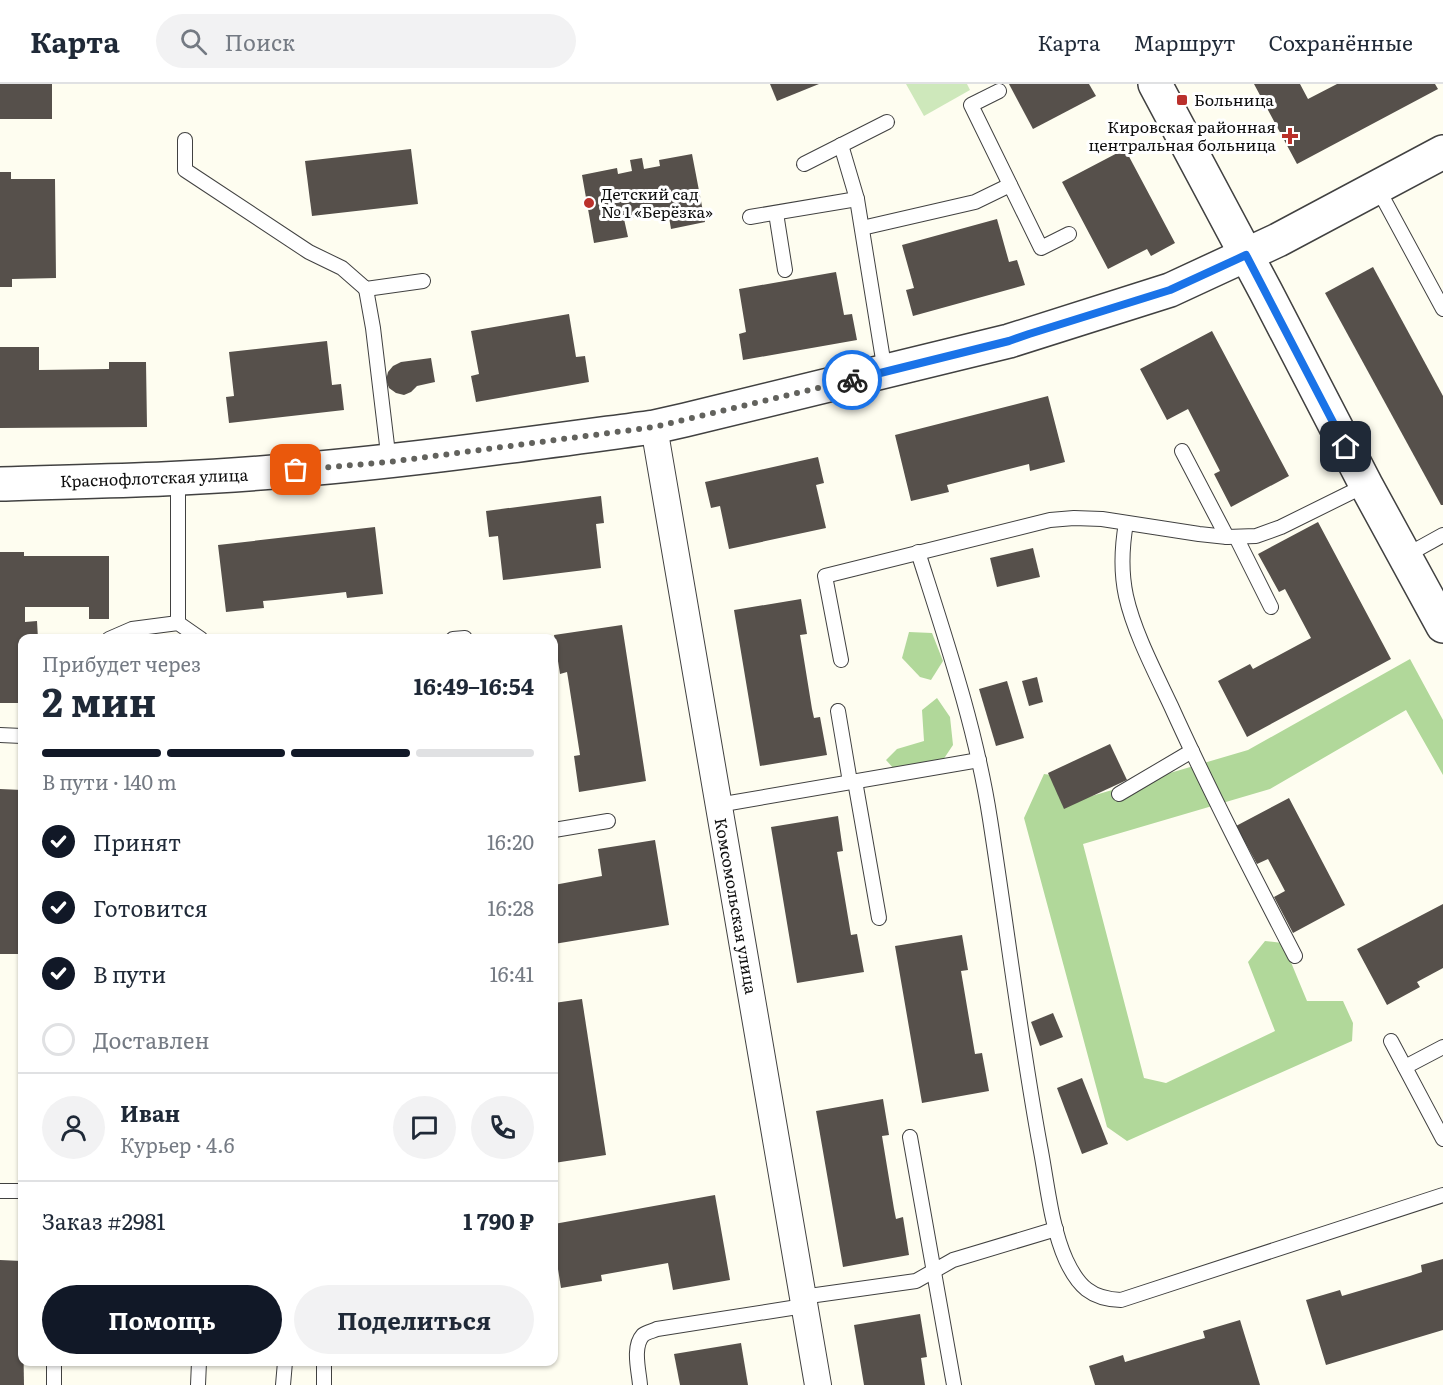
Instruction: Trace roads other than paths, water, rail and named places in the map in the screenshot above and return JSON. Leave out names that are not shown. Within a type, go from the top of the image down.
[{"type":"street","points":[[1155,84],[1366,486],[1443,626]]},
{"type":"street","name":"Краснофлотская улица","points":[[0,484],[178,478],[389,462],[654,427],[1009,341],[1170,290],[1278,240],[1443,152]]},
{"type":"street","name":"Комсомольская улица","points":[[654,427],[818,1385]]},
{"type":"lane","points":[[999,91],[971,105],[1010,185],[1041,248],[1069,234]]},
{"type":"lane","points":[[804,164],[887,122]]},
{"type":"lane","points":[[184,140],[184,170],[309,252],[342,268],[366,289],[389,462]]},
{"type":"lane","points":[[841,145],[857,199],[885,372]]},
{"type":"lane","points":[[862,228],[975,202],[1010,185]]},
{"type":"lane","points":[[1377,187],[1443,309]]},
{"type":"lane","points":[[750,217],[857,199]]},
{"type":"lane","points":[[776,213],[786,270]]},
{"type":"lane","points":[[366,289],[423,280]]},
{"type":"lane","points":[[1182,451],[1271,607]]},
{"type":"lane","points":[[178,478],[178,623]]},
{"type":"lane","points":[[841,660],[825,576],[1050,520],[1102,519],[1199,534],[1231,537],[1256,536],[1281,527],[1366,486]]},
{"type":"lane","points":[[1126,523],[1123,566],[1126,595],[1140,638],[1192,751],[1295,956]]},
{"type":"lane","points":[[1405,556],[1443,536]]},
{"type":"lane","points":[[918,552],[956,673],[979,760],[990,817],[1030,1092],[1056,1229],[1065,1259],[1076,1278],[1089,1292],[1106,1299],[1120,1300],[1443,1195]]},
{"type":"lane","points":[[120,634],[132,629],[178,623],[194,634]]},
{"type":"lane","points":[[838,711],[879,918]]},
{"type":"lane","points":[[0,735],[18,736]]},
{"type":"lane","points":[[1119,794],[1192,751]]},
{"type":"lane","points":[[718,805],[979,760]]},
{"type":"lane","points":[[558,826],[608,821]]},
{"type":"lane","points":[[1391,1041],[1443,1139]]},
{"type":"lane","points":[[1405,1067],[1443,1047]]},
{"type":"lane","points":[[910,1137],[954,1385]]},
{"type":"lane","points":[[0,1191],[18,1191]]},
{"type":"lane","points":[[640,1385],[637,1352],[639,1341],[644,1334],[657,1329],[916,1281],[953,1260],[1056,1229]]},
{"type":"lane","points":[[54,1366],[54,1385]]},
{"type":"lane","points":[[198,1385],[200,1366]]},
{"type":"lane","points":[[284,1385],[285,1366]]},
{"type":"lane","points":[[324,1366],[324,1385]]},
{"type":"place","name":"Больница","points":[[1182,100]]},
{"type":"place","name":"Кировская районная центральная больница","points":[[1290,136]]},
{"type":"place","name":"Детский сад № 1 «Берёзка»","points":[[589,203]]}]
